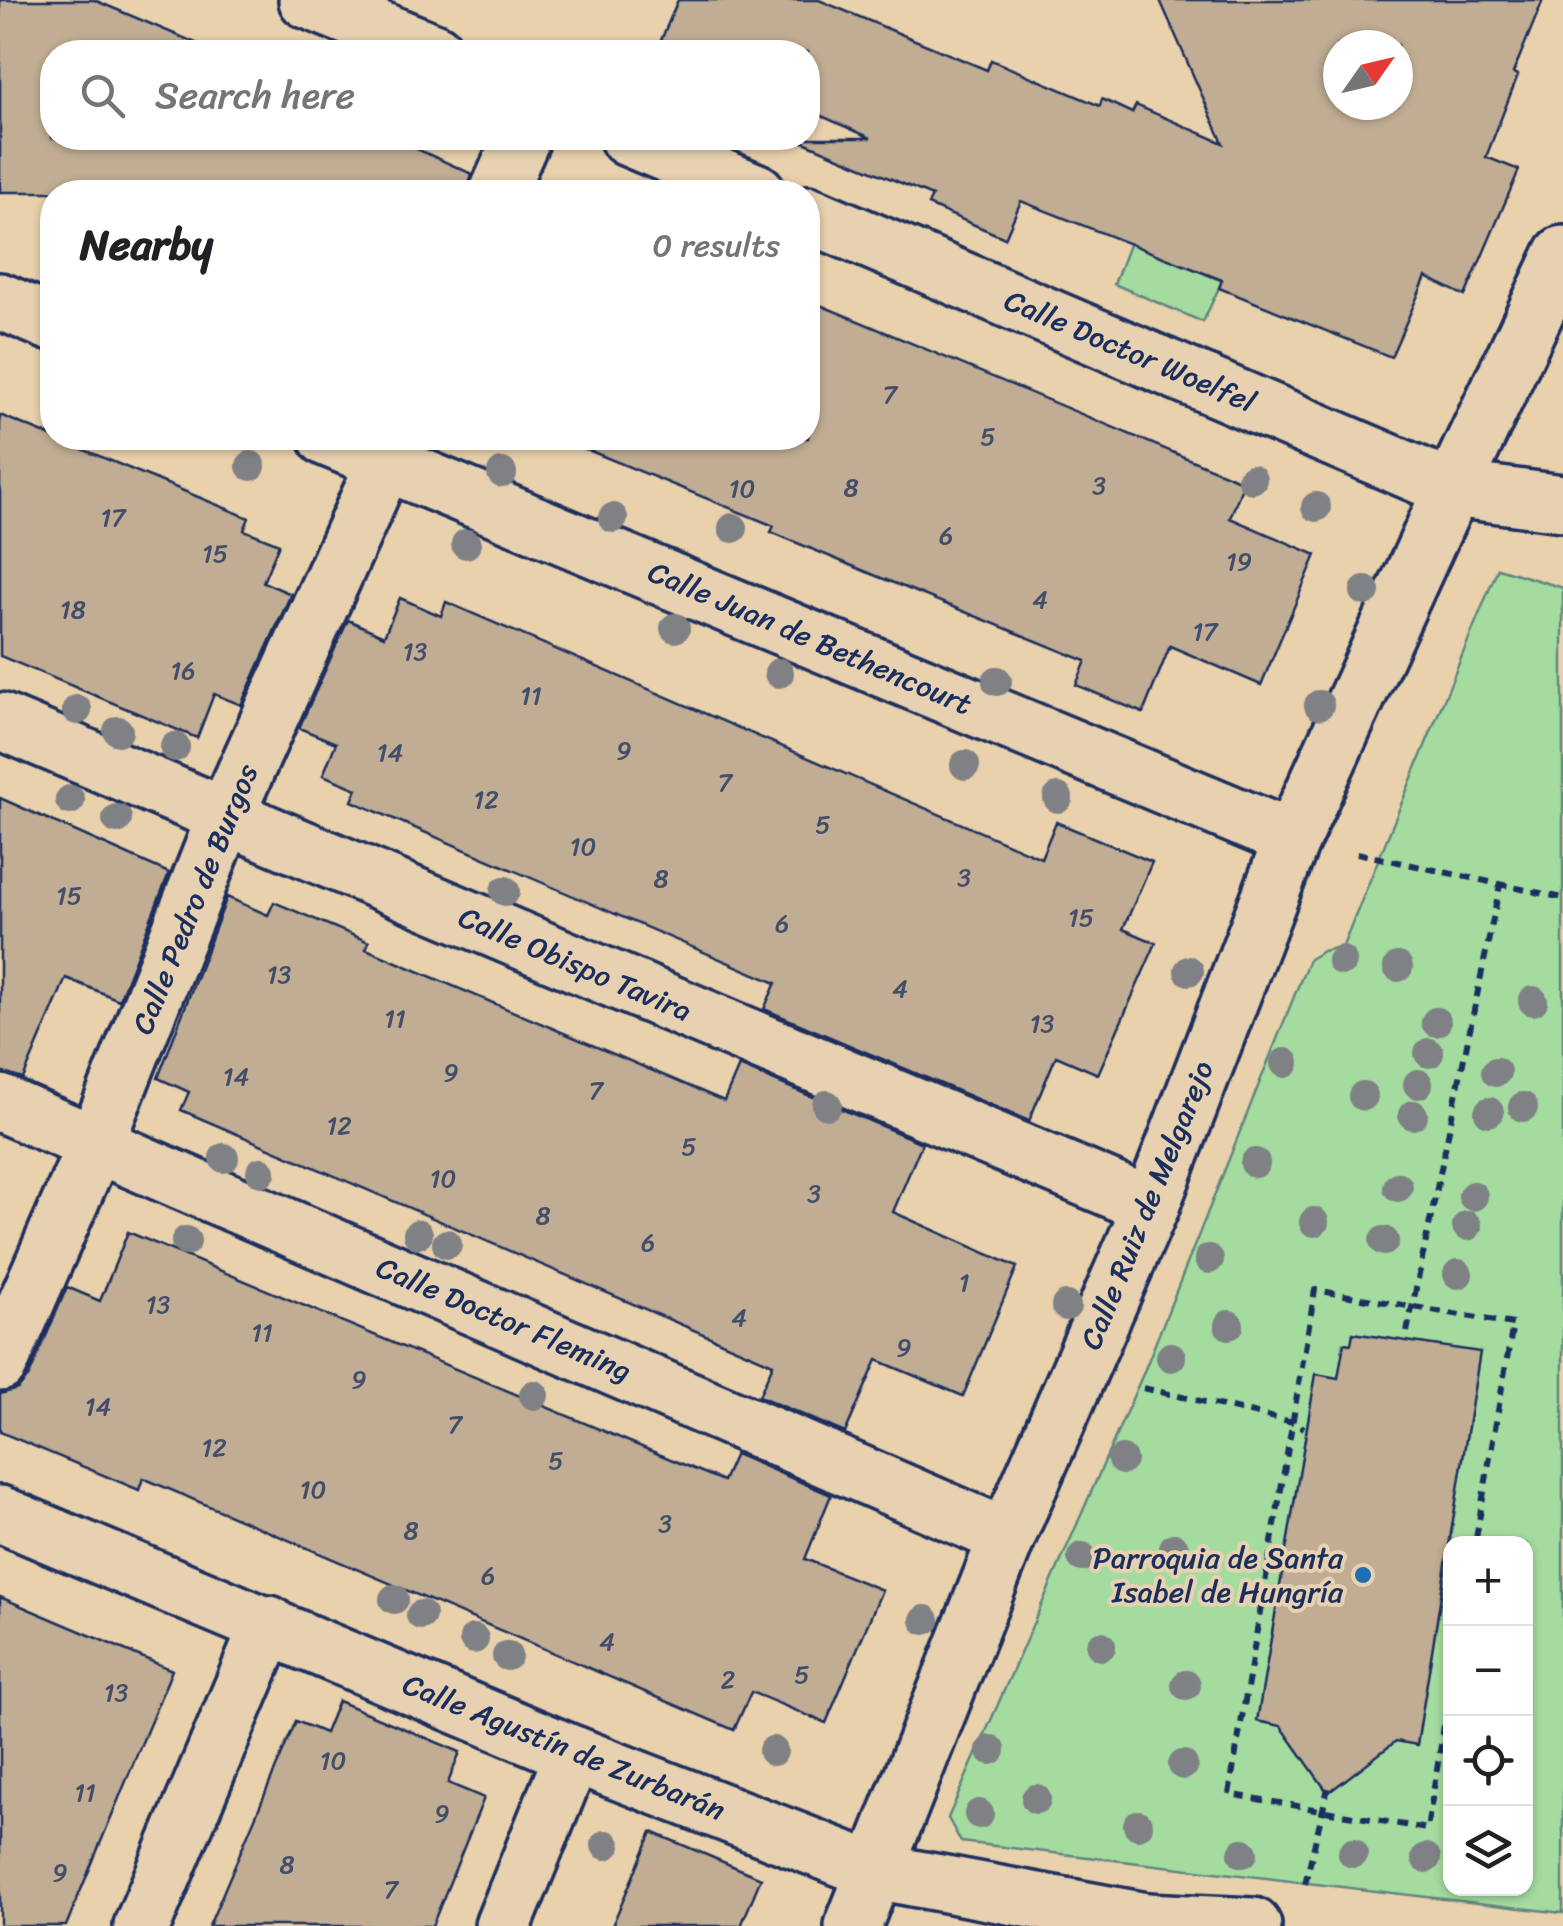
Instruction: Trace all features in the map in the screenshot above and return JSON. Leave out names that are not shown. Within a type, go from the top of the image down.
[{"type":"street","points":[[308,0],[406,40]]},
{"type":"street","points":[[503,180],[517,150]]},
{"type":"street","points":[[657,150],[728,180]]},
{"type":"street","name":"Calle Doctor Woelfel","points":[[820,219],[1452,489],[1563,504]]},
{"type":"street","name":"Calle Ruiz de Melgarejo","points":[[853,1926],[1007,1537],[1151,1206],[1292,839],[1563,254]]},
{"type":"street","points":[[0,301],[40,318]]},
{"type":"street","name":"Calle Pedro de Burgos","points":[[0,1363],[96,1143],[225,817],[391,450]]},
{"type":"street","name":"Calle Juan de Bethencourt","points":[[391,450],[1292,839]]},
{"type":"street","name":"Calle Obispo Tavira","points":[[0,721],[1151,1206]]},
{"type":"street","name":"Calle Doctor Fleming","points":[[0,1103],[1007,1537]]},
{"type":"street","name":"Calle Agustín de Zurbarán","points":[[0,1514],[573,1754],[875,1872],[1138,1924],[1253,1926]]},
{"type":"street","points":[[142,1926],[269,1624]]},
{"type":"street","points":[[503,1926],[573,1754]]},
{"type":"path","points":[[1292,839],[1563,898]]},
{"type":"path","points":[[1406,1332],[1500,884]]},
{"type":"path","points":[[1446,1716],[1427,1829],[1228,1794],[1315,1290],[1513,1324],[1476,1536]]},
{"type":"path","points":[[1137,1387],[1293,1422],[1304,1428]]},
{"type":"path","points":[[1302,1896],[1328,1788]]},
{"type":"green space","points":[[1130,242],[1222,281],[1203,322],[1114,284]]},
{"type":"green space","points":[[1498,568],[1563,588],[1563,1913],[961,1842],[948,1818],[1143,1374],[1309,959],[1343,946]]},
{"type":"building","points":[[0,0],[94,0],[189,40],[40,40],[40,150],[419,150],[472,174],[470,180],[40,180],[40,192],[0,192]]},
{"type":"building","points":[[678,0],[819,0],[987,70],[991,60],[1100,106],[1102,99],[1132,113],[1136,105],[1223,143],[1160,0],[1543,0],[1513,73],[1518,75],[1486,157],[1519,170],[1465,296],[1426,277],[1391,357],[1219,288],[1222,280],[1021,201],[1005,238],[928,205],[932,196],[820,149],[820,138],[871,138],[820,115],[820,40],[661,40]]},
{"type":"building","points":[[820,305],[1244,482],[1230,518],[1316,555],[1261,685],[1170,646],[1143,713],[1076,685],[1086,661],[771,532],[774,526],[588,450],[820,450]]},
{"type":"building","points":[[0,415],[40,432],[40,450],[85,450],[249,518],[244,530],[279,544],[263,582],[291,594],[241,705],[214,694],[197,738],[0,656]]},
{"type":"building","points":[[400,598],[441,616],[446,602],[1041,858],[1056,822],[1152,862],[1123,929],[1156,943],[1098,1074],[1056,1056],[1029,1121],[764,1009],[776,983],[352,801],[357,789],[323,775],[336,743],[299,728],[348,620],[384,636]]},
{"type":"building","points":[[0,798],[169,873],[119,1000],[66,978],[23,1079],[0,1072]]},
{"type":"building","points":[[227,897],[268,915],[274,902],[369,942],[366,949],[724,1101],[739,1066],[922,1143],[893,1212],[1017,1267],[963,1396],[877,1360],[845,1433],[759,1396],[773,1364],[181,1110],[189,1092],[158,1078]]},
{"type":"building","points":[[128,1232],[723,1481],[735,1454],[831,1495],[805,1559],[882,1590],[826,1723],[751,1692],[734,1730],[143,1478],[139,1490],[0,1432],[0,1394],[18,1389],[29,1376],[67,1287],[100,1301]]},
{"type":"building","name":"Parroquia de Santa Isabel de Hungría","points":[[1353,1333],[1480,1352],[1451,1536],[1443,1536],[1443,1583],[1417,1745],[1396,1741],[1328,1793],[1281,1726],[1257,1721],[1316,1374],[1338,1378],[1344,1343],[1351,1344]]},
{"type":"building","points":[[0,1597],[172,1670],[66,1926],[0,1926]]},
{"type":"building","points":[[338,1701],[460,1752],[448,1783],[484,1798],[432,1926],[209,1926],[296,1721],[325,1733]]},
{"type":"building","points":[[652,1832],[761,1878],[741,1926],[612,1926]]},
{"type":"place","name":"Parroquia de Santa Isabel de Hungría","points":[[1363,1575]]}]
